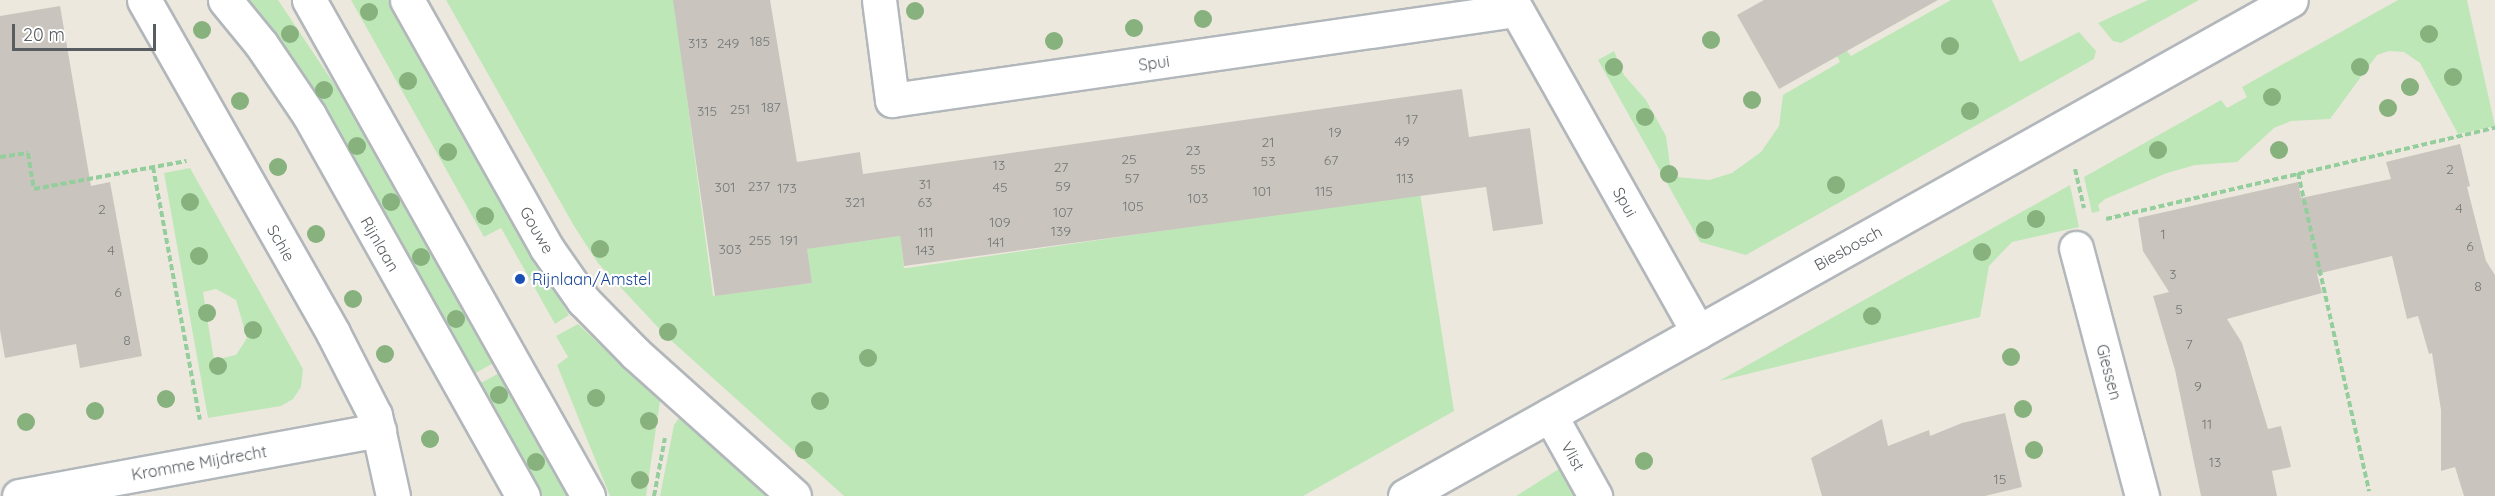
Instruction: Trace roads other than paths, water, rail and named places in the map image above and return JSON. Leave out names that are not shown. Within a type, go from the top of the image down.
[{"type":"street","name":"Schie","points":[[144,0],[333,333],[380,430],[393,496]]},
{"type":"street","name":"Rijnlaan","points":[[225,0],[261,44],[309,115],[523,496]]},
{"type":"street","points":[[309,0],[588,496]]},
{"type":"street","name":"Gouwe","points":[[407,0],[563,274],[605,324],[794,496]]},
{"type":"street","name":"Spui","points":[[879,0],[892,100],[1514,5],[1698,332]]},
{"type":"street","name":"Biesbosch","points":[[1406,496],[2291,0]]},
{"type":"street","name":"Giessen","points":[[2082,236],[2142,496]]},
{"type":"street","name":"Vlist","points":[[1551,415],[1595,496]]},
{"type":"street","name":"Kromme Mijdrecht","points":[[19,496],[380,430]]},
{"type":"place","name":"Rijnlaan/Amstel","points":[[520,279]]}]
